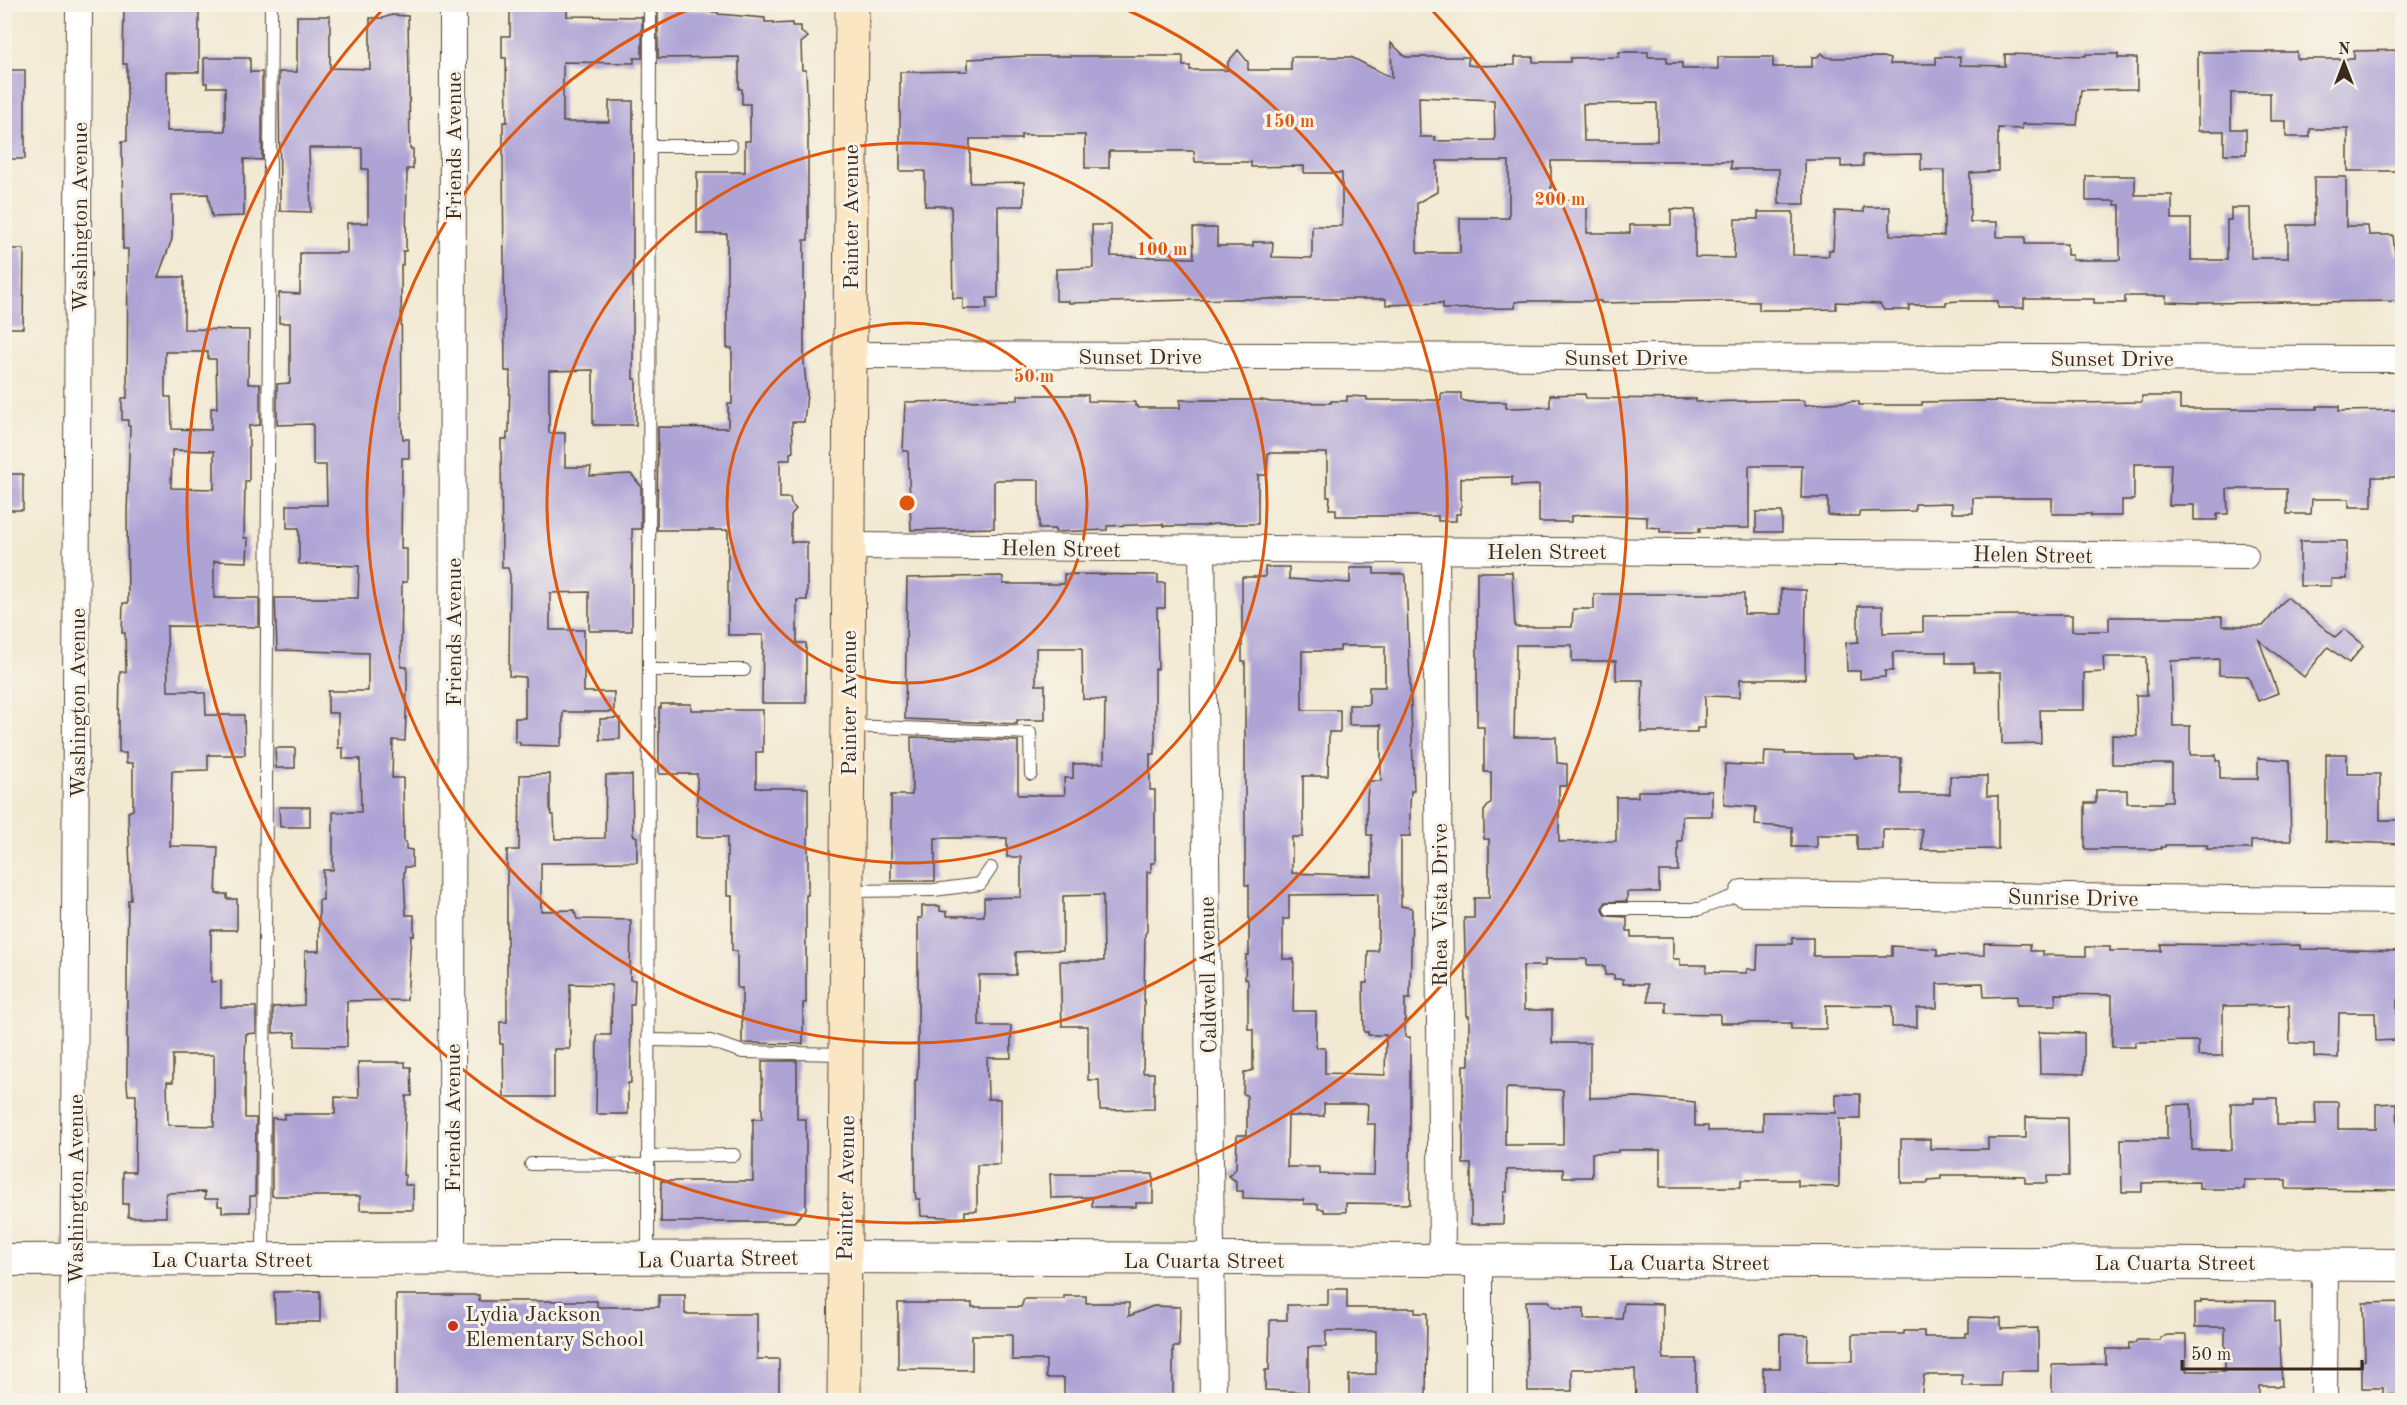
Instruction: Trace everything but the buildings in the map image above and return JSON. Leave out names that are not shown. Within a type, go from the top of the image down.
[{"type":"main road","name":"Painter Avenue","points":[[844,1401],[852,4]]},
{"type":"street","name":"Washington Avenue","points":[[73,1401],[79,4]]},
{"type":"street","name":"Friends Avenue","points":[[452,1260],[453,4]]},
{"type":"street","name":"Sunset Drive","points":[[850,355],[2403,359]]},
{"type":"street","name":"Helen Street","points":[[848,546],[2245,556]]},
{"type":"street","name":"Caldwell Avenue","points":[[1202,549],[1213,1401]]},
{"type":"street","name":"Rhea Vista Drive","points":[[1436,550],[1442,1260]]},
{"type":"street","name":"Sunrise Drive","points":[[1743,893],[2403,901]]},
{"type":"street","name":"La Cuarta Street","points":[[4,1260],[844,1257],[2403,1265]]},
{"type":"street","points":[[1479,1262],[1479,1401]]},
{"type":"street","points":[[2324,1401],[2325,1263]]},
{"type":"lane","points":[[263,1259],[271,4]]},
{"type":"lane","points":[[648,1259],[650,4]]},
{"type":"lane","points":[[650,146],[731,146]]},
{"type":"lane","points":[[649,670],[744,670]]},
{"type":"lane","points":[[848,726],[1030,733],[1030,774]]},
{"type":"lane","points":[[847,891],[934,890],[980,884],[991,868]]},
{"type":"lane","points":[[1610,909],[1699,909],[1743,893]]},
{"type":"lane","points":[[648,1040],[710,1041],[743,1052],[846,1054]]},
{"type":"lane","points":[[531,1164],[734,1155]]},
{"type":"place","name":"Lydia Jackson Elementary School","points":[[453,1326]]}]
